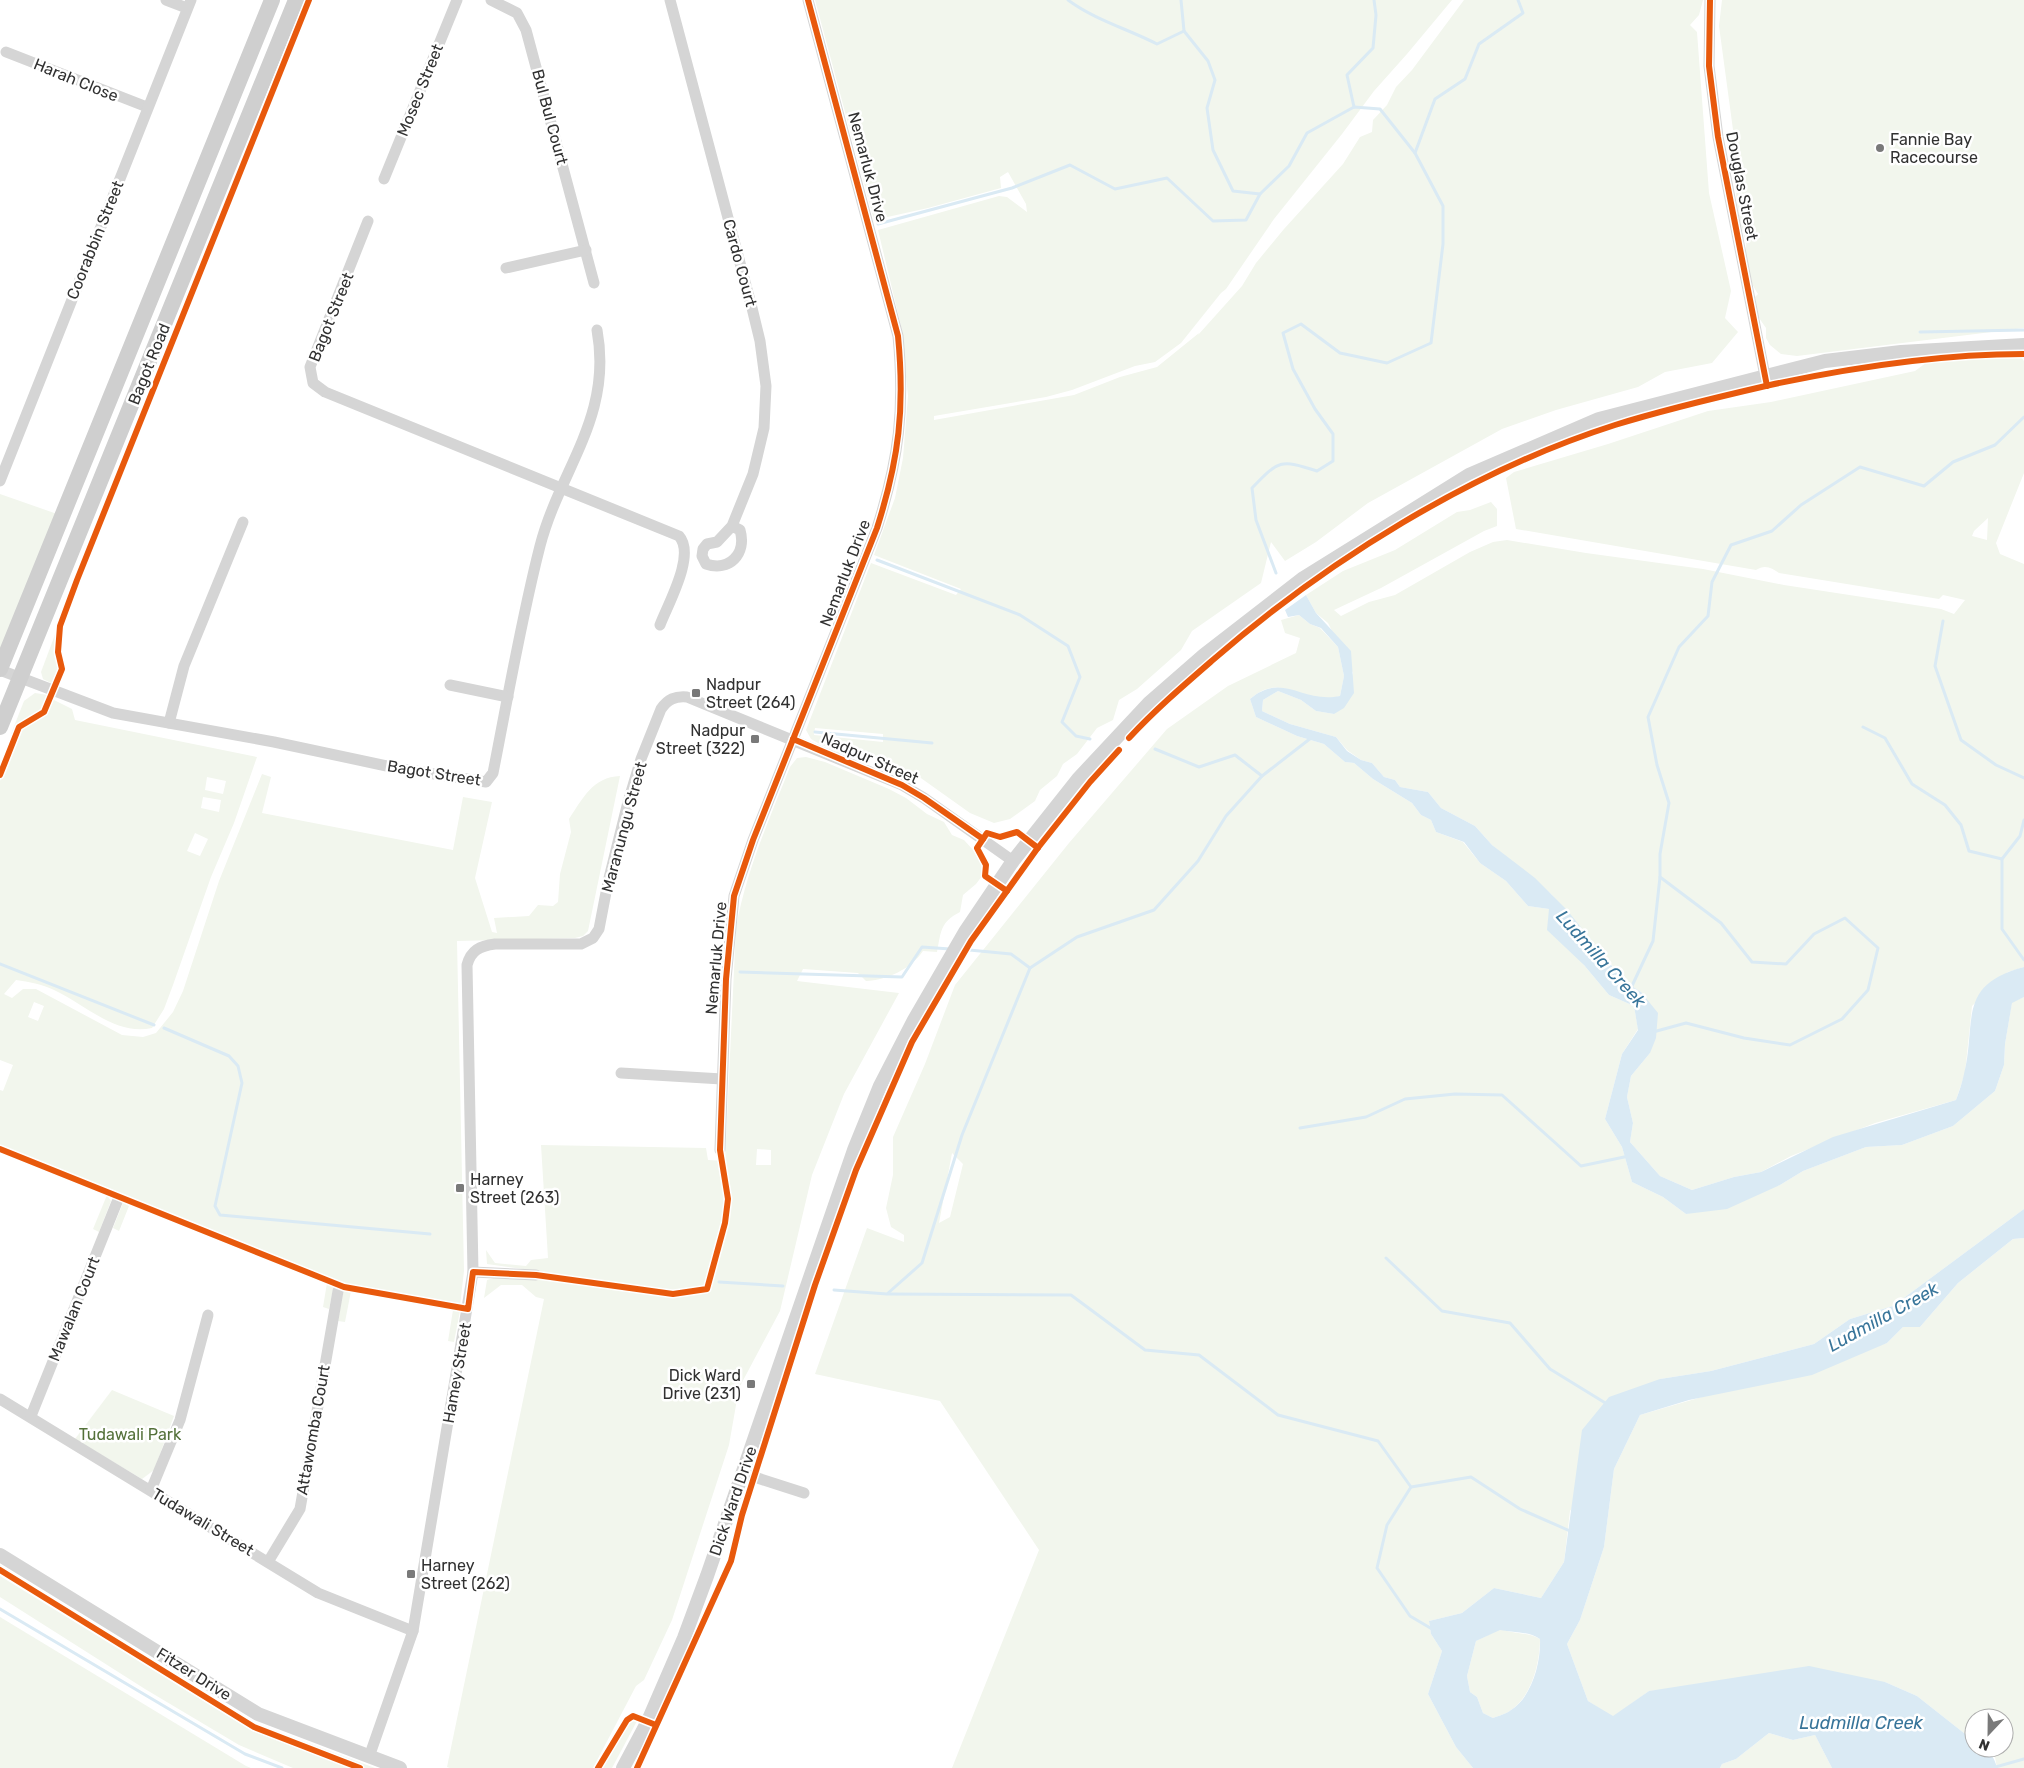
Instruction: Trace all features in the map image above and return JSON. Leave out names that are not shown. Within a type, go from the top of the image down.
[{"type":"main road","name":"Bagot Road","points":[[0,669],[272,0]]},
{"type":"main road","name":"Bagot Road","points":[[0,727],[296,0]]},
{"type":"street","points":[[166,0],[189,4]]},
{"type":"street","name":"Mosec Street","points":[[384,179],[457,0]]},
{"type":"street","name":"Bul Bul Court","points":[[491,0],[517,13],[526,30],[594,284]]},
{"type":"street","name":"Cardo Court","points":[[670,0],[752,308],[763,360],[766,386],[763,435],[753,474],[732,526]]},
{"type":"street","name":"Nemarluk Drive","points":[[720,1150],[726,979],[734,896],[753,840],[880,521],[897,454],[902,407],[898,336],[808,0]]},
{"type":"street","name":"Douglas Street","points":[[1710,0],[1709,66],[1718,137],[1765,376]]},
{"type":"street","name":"Coorabbin Street","points":[[0,481],[189,4]]},
{"type":"street","name":"Harah Close","points":[[6,52],[147,108]]},
{"type":"street","name":"Bagot Street","points":[[368,221],[310,367],[313,382],[325,392],[667,531],[683,541],[686,558],[660,625]]},
{"type":"street","points":[[506,268],[586,250]]},
{"type":"street","name":"Bagot Street","points":[[0,669],[113,713],[483,783],[488,781],[493,772],[540,546],[594,412],[600,362],[597,330]]},
{"type":"street","name":"Dick Ward Drive","points":[[623,1768],[648,1721],[684,1638],[854,1150],[880,1086],[955,949],[1013,860],[1078,779],[1149,703],[1204,655],[1302,579],[1469,475],[1599,419],[1835,360],[1901,352],[2024,345]]},
{"type":"street","points":[[170,723],[184,666],[243,522]]},
{"type":"street","points":[[450,685],[508,697]]},
{"type":"street","name":"Maranungu Street","points":[[474,951],[482,946],[495,944],[581,944],[593,938],[599,929],[610,873],[638,767],[661,709],[666,702],[679,696],[687,697],[793,739]]},
{"type":"street","name":"Nadpur Street","points":[[793,739],[902,785],[924,798],[1013,860]]},
{"type":"street","name":"Hamey Street","points":[[369,1757],[413,1631],[473,1272],[467,965],[474,951]]},
{"type":"street","points":[[620,1074],[722,1079]]},
{"type":"street","name":"Mawalan Court","points":[[31,1416],[117,1202]]},
{"type":"street","points":[[473,1272],[536,1275]]},
{"type":"street","name":"Attawomba Court","points":[[268,1562],[300,1509],[338,1291]]},
{"type":"street","points":[[150,1490],[180,1420],[208,1315]]},
{"type":"street","name":"Tudawali Street","points":[[0,1399],[31,1416],[318,1593],[413,1631]]},
{"type":"street","points":[[742,1473],[804,1493]]},
{"type":"street","name":"Fitzer Drive","points":[[0,1555],[258,1714],[400,1768]]},
{"type":"green space","points":[[815,0],[1452,0],[1374,91],[1274,219],[1226,289],[1181,343],[1155,362],[1135,366],[1072,390],[1046,397],[934,416],[934,420],[1074,395],[1120,377],[1157,367],[1199,333],[1198,335],[1242,286],[1256,263],[1284,229],[1343,164],[1360,137],[1372,132],[1373,120],[1387,105],[1396,87],[1412,70],[1464,0],[1703,0],[1699,15],[1690,25],[1697,32],[1709,193],[1731,291],[1725,318],[1738,332],[1712,363],[1665,372],[1638,387],[1556,410],[1502,429],[1368,503],[1316,542],[1285,561],[1271,542],[1261,583],[1192,631],[1181,650],[1137,689],[1119,700],[1113,720],[1097,728],[1077,754],[1063,764],[1057,776],[1040,790],[1035,801],[1010,819],[994,823],[970,813],[918,776],[889,767],[882,758],[863,757],[851,759],[811,739],[806,730],[871,563],[956,595],[961,589],[874,555],[895,498],[903,458],[908,396],[901,326],[878,230],[999,196],[1007,197],[1027,212],[1026,204],[1008,172],[1000,177],[1001,188],[928,208],[874,220]],"holes":[[[815,728],[883,734],[883,742],[814,735]]]},
{"type":"green space","name":"Fannie Bay Racecourse","points":[[1722,0],[2024,0],[2024,328],[1797,356],[1781,354],[1770,345],[1766,338],[1766,328],[1757,315],[1755,297],[1758,294],[1748,275],[1744,259],[1746,244],[1737,206],[1736,193],[1741,189],[1719,26]]},
{"type":"green space","points":[[2021,350],[2021,357],[2024,361],[2024,473],[1996,543],[2000,554],[2024,564],[2024,967],[2008,972],[1972,1006],[1965,1073],[1956,1100],[1875,1123],[1791,1156],[1761,1172],[1734,1177],[1692,1190],[1660,1176],[1630,1142],[1633,1123],[1627,1097],[1631,1076],[1650,1053],[1641,992],[1624,981],[1601,951],[1551,894],[1492,845],[1475,826],[1441,808],[1428,792],[1400,787],[1395,780],[1384,777],[1372,763],[1361,760],[1347,750],[1336,737],[1290,724],[1262,711],[1263,700],[1278,691],[1301,700],[1316,711],[1334,714],[1353,673],[1328,623],[1316,613],[1306,595],[1343,571],[1395,550],[1457,512],[1470,510],[1491,502],[1497,509],[1497,526],[1484,531],[1381,588],[1334,610],[1341,616],[1369,602],[1395,595],[1470,552],[1493,542],[1507,540],[1703,569],[1784,585],[1941,609],[1954,614],[1965,600],[1943,595],[1939,599],[1779,573],[1768,567],[1756,570],[1516,529],[1506,478],[1514,472],[1708,411],[1771,402],[1915,371],[1934,357]],"holes":[[[1988,518],[1987,540],[1972,536],[1974,531]]]},
{"type":"green space","points":[[0,494],[60,515],[0,662]]},
{"type":"green space","points":[[1299,615],[1310,624],[1320,628],[1338,647],[1344,676],[1340,696],[1326,699],[1313,698],[1287,689],[1270,688],[1250,699],[1256,717],[1297,736],[1324,744],[1345,762],[1354,763],[1373,779],[1412,803],[1421,815],[1431,820],[1436,832],[1463,842],[1480,863],[1506,881],[1528,906],[1549,909],[1584,965],[1609,995],[1634,1006],[1638,1029],[1622,1054],[1605,1119],[1622,1147],[1632,1182],[1663,1197],[1686,1214],[1780,1185],[1803,1171],[1866,1147],[1902,1145],[1953,1126],[1995,1091],[2004,1065],[2005,1044],[2012,1002],[2024,997],[2024,1209],[1893,1306],[1850,1319],[1814,1344],[1711,1371],[1660,1379],[1570,1511],[1564,1562],[1541,1598],[1494,1588],[1462,1613],[1429,1621],[1431,1634],[1442,1651],[1428,1694],[1456,1747],[1473,1768],[952,1768],[1039,1550],[940,1401],[815,1374],[867,1228],[904,1242],[904,1235],[891,1227],[886,1208],[893,1175],[893,1137],[925,1064],[955,985],[1069,843],[1167,729],[1228,686],[1296,653],[1300,638],[1285,633],[1281,620]],"holes":[[[952,1153],[963,1164],[950,1217],[939,1223]]]},
{"type":"green space","points":[[56,632],[58,633],[57,653],[59,668],[53,684],[43,679],[41,672]]},
{"type":"green space","points":[[35,693],[48,695],[42,711],[17,726],[14,735],[11,734],[24,701]]},
{"type":"green space","points":[[52,699],[72,709],[75,720],[257,757],[234,823],[211,877],[164,1009],[152,1028],[138,1029],[113,1023],[45,986],[16,980],[4,994],[12,998],[23,989],[36,989],[122,1035],[143,1037],[156,1033],[173,1012],[183,991],[219,881],[262,774],[271,777],[262,813],[453,850],[463,797],[492,802],[475,878],[492,932],[497,933],[494,918],[529,916],[538,905],[553,906],[558,902],[560,874],[571,832],[569,819],[590,790],[603,780],[620,776],[588,931],[583,936],[575,938],[457,941],[464,1271],[460,1306],[344,1285],[0,1146],[0,1090],[3,1091],[13,1065],[0,1060],[0,781],[22,726],[46,712]],"holes":[[[207,777],[226,781],[223,794],[205,790]],[[203,797],[221,800],[219,812],[201,808]],[[195,833],[208,839],[200,856],[187,851]],[[34,1002],[44,1006],[38,1021],[28,1017]]]},
{"type":"green space","points":[[806,757],[825,762],[906,798],[927,814],[944,822],[952,835],[964,840],[974,851],[985,872],[976,884],[963,895],[960,912],[953,916],[942,928],[937,952],[923,951],[905,968],[890,976],[874,980],[866,981],[858,973],[803,969],[797,981],[899,993],[844,1094],[812,1175],[780,1311],[739,1388],[729,1445],[672,1620],[644,1680],[636,1686],[593,1768],[447,1767],[544,1299],[536,1297],[522,1285],[501,1285],[484,1298],[487,1280],[523,1269],[487,1264],[486,1250],[495,1263],[526,1266],[531,1260],[548,1258],[541,1145],[706,1148],[708,1160],[725,1161],[736,928],[740,907],[759,846],[790,767],[797,758]],"holes":[[[757,1149],[771,1150],[771,1165],[756,1165]]]},
{"type":"green space","points":[[107,1195],[111,1201],[99,1232],[93,1229]]},
{"type":"green space","points":[[123,1203],[129,1206],[119,1231],[113,1228]]},
{"type":"green space","points":[[2024,1238],[2024,1768],[1997,1768],[1995,1758],[2014,1758],[2014,1708],[1964,1708],[1964,1733],[1917,1696],[1885,1682],[1649,1691],[1613,1717],[1588,1701],[1567,1644],[1580,1620],[1604,1547],[1614,1469],[1640,1415],[1887,1343],[1903,1327],[1920,1327],[1958,1283],[2013,1239]]},
{"type":"green space","points":[[327,1283],[351,1291],[345,1322],[338,1321],[343,1291],[333,1289],[329,1309],[323,1307]]},
{"type":"green space","points":[[453,1310],[460,1311],[454,1342],[448,1341]]},
{"type":"green space","name":"Tudawali Park","points":[[112,1390],[174,1416],[154,1470],[142,1479],[75,1439]]},
{"type":"green space","points":[[0,1565],[255,1723],[375,1768],[361,1768],[254,1727],[0,1570]]},
{"type":"green space","points":[[0,1576],[252,1731],[350,1768],[293,1768],[239,1745],[145,1689],[0,1597]]},
{"type":"green space","points":[[0,1617],[246,1766],[251,1768],[0,1768]]},
{"type":"green space","points":[[1500,1629],[1540,1639],[1540,1648],[1533,1678],[1524,1696],[1509,1711],[1493,1718],[1483,1713],[1477,1697],[1470,1692],[1467,1676],[1476,1641]]},
{"type":"green space","points":[[632,1719],[637,1721],[612,1768],[600,1768],[612,1745]]},
{"type":"green space","points":[[1769,1733],[1793,1740],[1815,1735],[1832,1768],[1720,1768],[1722,1764],[1736,1759]]},
{"type":"water","points":[[1306,595],[1316,613],[1351,651],[1354,693],[1344,708],[1334,714],[1316,711],[1301,700],[1278,691],[1263,700],[1262,711],[1290,724],[1336,737],[1347,751],[1361,760],[1372,763],[1384,777],[1395,780],[1400,787],[1428,792],[1441,808],[1475,826],[1492,845],[1535,878],[1567,910],[1624,981],[1641,992],[1658,1013],[1656,1038],[1650,1053],[1631,1076],[1627,1097],[1633,1123],[1630,1142],[1660,1176],[1692,1190],[1734,1177],[1761,1172],[1833,1137],[1956,1100],[1968,1055],[1973,1008],[1979,995],[1988,984],[2002,975],[2024,967],[2024,997],[2012,1003],[2005,1044],[2004,1065],[1995,1091],[1953,1126],[1902,1145],[1866,1147],[1803,1171],[1780,1185],[1727,1209],[1686,1214],[1663,1197],[1632,1182],[1622,1147],[1605,1119],[1622,1054],[1638,1030],[1634,1006],[1609,995],[1584,965],[1547,930],[1549,909],[1528,906],[1506,881],[1480,863],[1464,842],[1436,832],[1431,820],[1421,815],[1412,803],[1373,779],[1354,763],[1345,762],[1324,744],[1297,736],[1256,717],[1250,699],[1262,691],[1273,688],[1283,688],[1315,696],[1340,696],[1344,676],[1338,647],[1321,628],[1310,624],[1299,615],[1288,617],[1285,610]]},
{"type":"water","name":"Ludmilla Creek","points":[[2024,1209],[2024,1238],[2013,1239],[1958,1283],[1920,1327],[1903,1327],[1887,1343],[1812,1375],[1689,1400],[1640,1415],[1614,1469],[1604,1547],[1580,1620],[1567,1644],[1588,1701],[1613,1716],[1649,1691],[1809,1666],[1885,1682],[1917,1696],[1964,1733],[1964,1758],[1993,1758],[1997,1768],[1832,1768],[1815,1735],[1793,1740],[1769,1733],[1736,1759],[1722,1764],[1720,1768],[1473,1768],[1456,1747],[1428,1694],[1442,1651],[1431,1634],[1429,1621],[1462,1613],[1494,1588],[1541,1598],[1564,1562],[1582,1430],[1609,1397],[1660,1379],[1711,1371],[1814,1344],[1850,1319],[1893,1306]],"holes":[[[1500,1630],[1526,1633],[1540,1639],[1539,1658],[1534,1678],[1525,1697],[1518,1704],[1504,1714],[1493,1718],[1483,1713],[1477,1697],[1470,1692],[1467,1676],[1476,1641]]]},
{"type":"waterway","points":[[1068,0],[1100,19],[1157,44],[1184,31]]},
{"type":"waterway","name":"Ludmilla Creek","points":[[1181,0],[1184,31],[1208,61],[1215,80],[1207,108],[1213,150],[1233,191],[1260,194],[1289,166],[1307,133],[1354,107],[1380,109],[1415,153],[1443,206],[1443,244],[1431,343],[1387,363],[1340,353],[1301,324],[1283,333],[1293,369],[1315,409],[1333,434],[1333,461],[1317,471],[1295,465],[1281,464],[1268,472],[1252,488],[1256,520],[1276,573]]},
{"type":"waterway","points":[[1354,107],[1347,75],[1373,48],[1376,15],[1374,0]]},
{"type":"waterway","points":[[1415,153],[1435,99],[1465,79],[1479,44],[1523,13],[1518,0]]},
{"type":"waterway","points":[[878,224],[1012,188],[1070,165],[1115,189],[1167,178],[1213,221],[1246,220],[1260,194]]},
{"type":"waterway","points":[[1920,332],[2024,330]]},
{"type":"waterway","points":[[1631,988],[1653,941],[1660,877],[1660,854],[1669,803],[1657,765],[1648,717],[1679,647],[1708,616],[1712,582],[1731,545],[1772,531],[1801,505],[1860,467],[1924,486],[1953,462],[1995,445],[2024,417]]},
{"type":"waterway","points":[[877,560],[1020,615],[1068,646],[1080,677],[1062,722],[1076,736],[1090,739]]},
{"type":"waterway","points":[[1943,621],[1935,666],[1961,740],[1996,765],[2024,778]]},
{"type":"waterway","points":[[1863,727],[1885,738],[1912,784],[1945,805],[1961,825],[1969,851],[2002,859]]},
{"type":"waterway","points":[[815,732],[932,743]]},
{"type":"waterway","points":[[834,1290],[887,1294],[922,1263],[962,1135],[1030,968],[1077,937],[1154,910],[1198,861],[1226,816],[1262,776],[1311,738]]},
{"type":"waterway","points":[[1155,749],[1199,767],[1235,755],[1262,776]]},
{"type":"waterway","points":[[2024,820],[2020,836],[2002,859],[2002,929],[2024,960]]},
{"type":"waterway","points":[[1653,1032],[1686,1023],[1744,1038],[1790,1045],[1842,1019],[1868,990],[1878,948],[1845,918],[1814,934],[1786,964],[1752,962],[1721,923],[1660,877]]},
{"type":"waterway","points":[[740,972],[902,977],[922,947],[950,949]]},
{"type":"waterway","points":[[959,949],[1011,954],[1030,968]]},
{"type":"waterway","points":[[0,964],[154,1025]]},
{"type":"waterway","points":[[164,1028],[229,1056],[238,1066],[242,1083],[215,1206],[220,1215],[430,1234]]},
{"type":"waterway","points":[[1300,1128],[1366,1117],[1405,1099],[1455,1094],[1502,1095],[1581,1166],[1629,1156]]},
{"type":"waterway","points":[[1386,1258],[1442,1311],[1510,1323],[1550,1369],[1607,1404]]},
{"type":"waterway","points":[[719,1282],[783,1286]]},
{"type":"waterway","points":[[888,1294],[1071,1295],[1145,1350],[1199,1355],[1278,1415],[1378,1441],[1411,1487],[1387,1525],[1377,1568],[1410,1616],[1432,1629]]},
{"type":"waterway","points":[[1411,1487],[1471,1477],[1520,1509],[1570,1531]]},
{"type":"waterway","points":[[0,1609],[245,1754],[282,1768]]},
{"type":"waterway","points":[[1992,1768],[2024,1759]]},
{"type":"cycle path","points":[[0,775],[19,727],[44,712],[62,669],[58,652],[60,626],[309,0]]},
{"type":"cycle path","points":[[0,1149],[344,1287],[468,1309],[473,1272],[536,1275],[673,1294],[707,1289],[725,1223],[728,1199],[720,1150],[726,979],[734,896],[753,840],[877,528],[891,479],[900,410],[901,387],[898,336],[808,0]]},
{"type":"cycle path","points":[[1710,0],[1709,66],[1718,137],[1767,386]]},
{"type":"cycle path","points":[[1129,738],[1160,707],[1214,659],[1304,588],[1403,522],[1507,467],[1561,444],[1615,425],[1673,408],[1770,385],[1865,367],[1928,359],[2024,354]]},
{"type":"cycle path","points":[[793,739],[902,785],[983,839]]},
{"type":"cycle path","points":[[637,1768],[731,1561],[742,1515],[815,1285],[856,1170],[912,1042],[971,941],[1037,849],[1090,782],[1119,750]]},
{"type":"cycle path","points":[[1007,891],[985,876],[986,865],[977,848],[987,833],[1000,837],[1017,832],[1038,848]]},
{"type":"cycle path","points":[[0,1570],[254,1727],[360,1768]]},
{"type":"cycle path","points":[[598,1768],[627,1720],[633,1716],[656,1725]]},
{"type":"place","name":"Fannie Bay Racecourse","points":[[1880,148]]},
{"type":"place","name":"Nadpur Street (264)","points":[[696,693]]},
{"type":"place","name":"Nadpur Street (322)","points":[[755,739]]},
{"type":"place","name":"Harney Street (263)","points":[[460,1188]]},
{"type":"place","name":"Dick Ward Drive (231)","points":[[751,1384]]},
{"type":"place","name":"Harney Street (262)","points":[[411,1574]]}]
